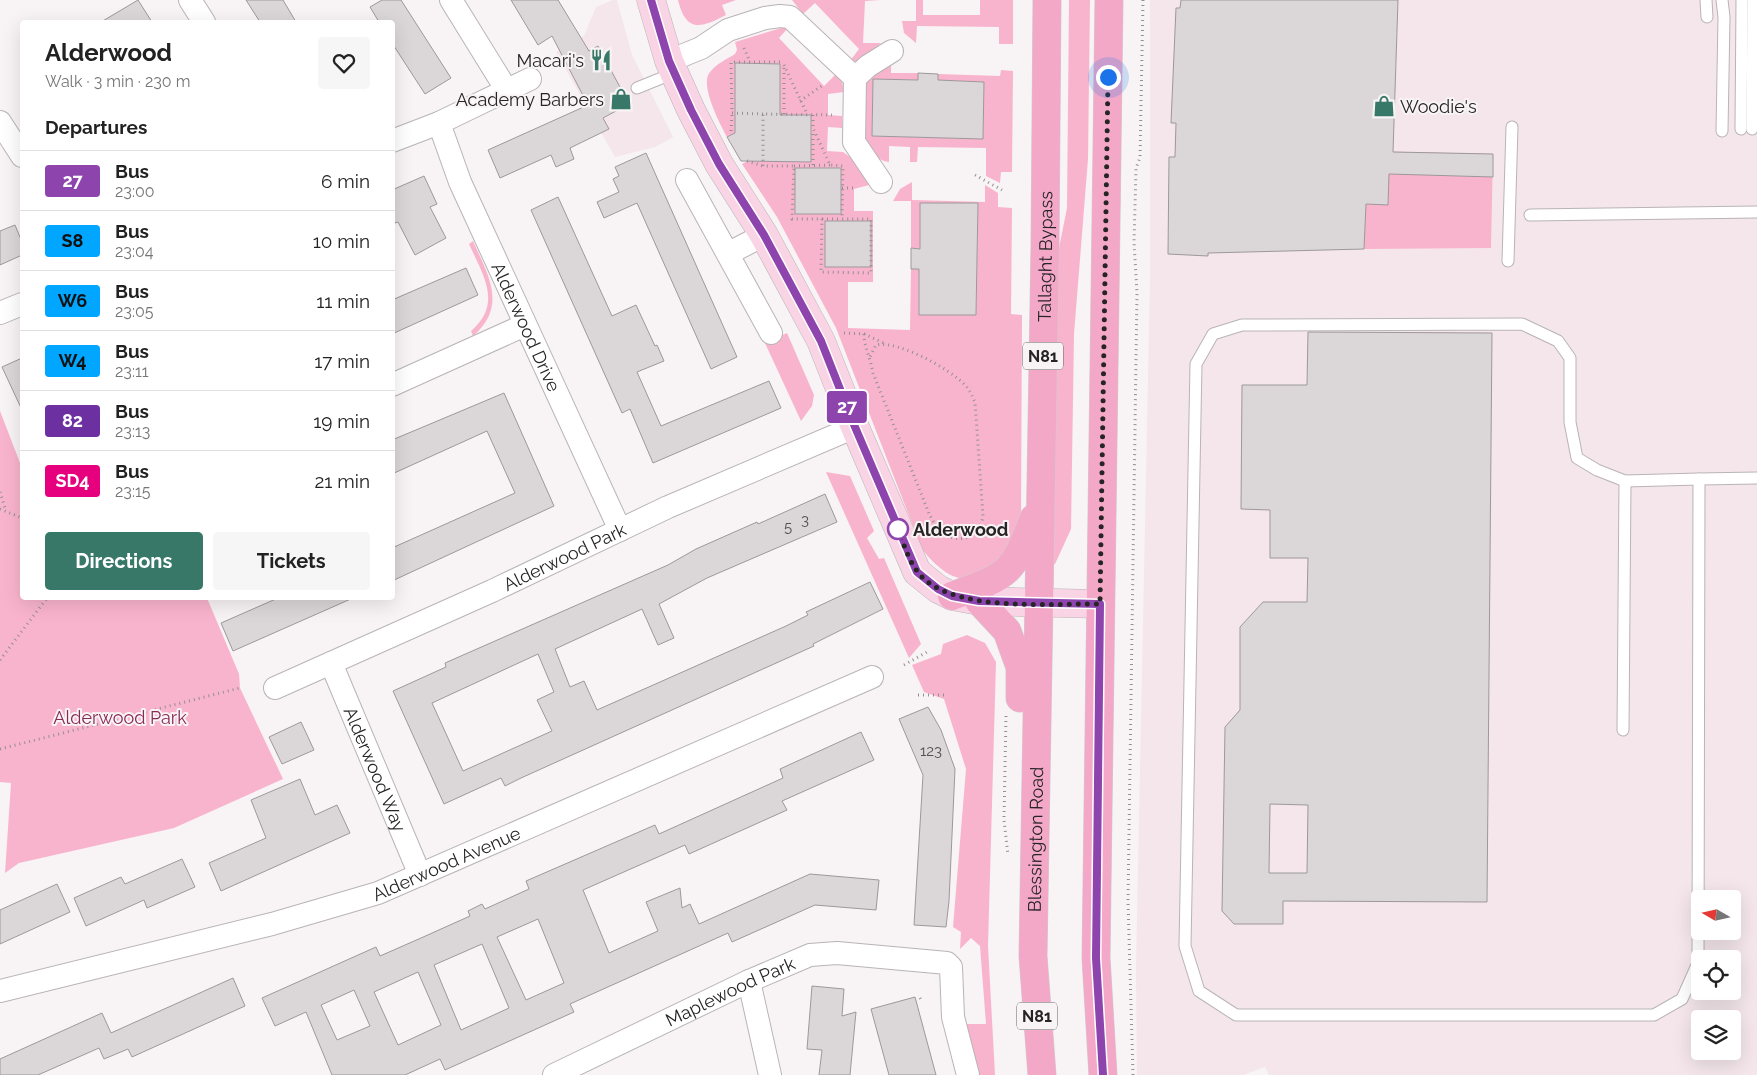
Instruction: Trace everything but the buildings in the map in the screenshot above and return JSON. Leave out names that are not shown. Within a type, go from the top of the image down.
[{"type":"main road","points":[[1033,0],[1046,43]]},
{"type":"main road","name":"Tallaght Bypass","points":[[1039,603],[1046,0]]},
{"type":"main road","points":[[1103,1075],[1096,958],[1108,0]]},
{"type":"main road","points":[[952,596],[991,582],[1009,569],[1020,553],[1041,500]]},
{"type":"main road","points":[[979,601],[1007,631],[1020,666],[1019,873],[1033,956]]},
{"type":"main road","name":"Blessington Road","points":[[1039,603],[1033,956],[1042,1075]]},
{"type":"street","points":[[190,0],[203,20]]},
{"type":"street","points":[[452,0],[506,89]]},
{"type":"street","points":[[651,0],[672,67],[719,164],[764,235],[821,341],[855,427],[917,572],[938,589],[952,596],[979,601],[1100,604]]},
{"type":"street","points":[[672,67],[728,30],[764,18],[780,16],[790,17],[855,78]]},
{"type":"street","points":[[881,182],[854,142],[855,78],[868,66],[892,52]]},
{"type":"street","points":[[395,140],[439,123],[530,79]]},
{"type":"street","points":[[0,122],[20,153]]},
{"type":"street","name":"Alderwood Drive","points":[[439,123],[460,182],[620,530]]},
{"type":"street","points":[[687,180],[772,334]]},
{"type":"street","points":[[729,253],[764,235]]},
{"type":"street","points":[[0,313],[20,305]]},
{"type":"street","points":[[395,384],[525,325]]},
{"type":"street","name":"Alderwood Park","points":[[275,688],[492,591],[620,530],[855,427]]},
{"type":"street","name":"Alderwood Way","points":[[331,663],[420,875]]},
{"type":"street","name":"Alderwood Avenue","points":[[0,992],[272,924],[378,893],[872,677]]},
{"type":"street","name":"Maplewood Park","points":[[554,1075],[800,958],[818,953],[837,952],[917,960],[951,966],[952,1017],[968,1075]]},
{"type":"street","points":[[749,981],[770,1075]]},
{"type":"lane","points":[[1706,0],[1707,17]]},
{"type":"lane","points":[[1722,0],[1724,17],[1722,131]]},
{"type":"lane","points":[[1742,0],[1746,129],[1753,0]]},
{"type":"lane","points":[[637,88],[672,67]]},
{"type":"lane","points":[[1508,261],[1512,127]]},
{"type":"lane","points":[[1530,215],[1757,212]]},
{"type":"lane","points":[[1698,479],[1698,963],[1682,999],[1654,1015],[1236,1016],[1199,991],[1185,946],[1196,364],[1213,334],[1242,325],[1522,324],[1558,340],[1570,358],[1570,422],[1577,458],[1597,470],[1625,481],[1698,479],[1757,478]]},
{"type":"lane","points":[[1623,730],[1625,481]]},
{"type":"path","points":[[1133,1075],[1128,901],[1137,293],[1134,242],[1136,168],[1140,158],[1143,0]]},
{"type":"path","points":[[741,40],[750,62]]},
{"type":"path","points":[[732,134],[731,62],[782,62]]},
{"type":"path","points":[[784,114],[784,65],[806,114]]},
{"type":"path","points":[[800,101],[823,85]]},
{"type":"path","points":[[732,113],[813,115],[813,166]]},
{"type":"path","points":[[763,114],[763,166]]},
{"type":"path","points":[[813,128],[830,165]]},
{"type":"path","points":[[747,161],[763,166],[843,166],[842,219]]},
{"type":"path","points":[[794,166],[792,219],[822,219],[871,219],[871,272],[822,272],[822,219]]},
{"type":"path","points":[[974,175],[1002,190]]},
{"type":"path","points":[[842,188],[854,188]]},
{"type":"path","points":[[836,334],[864,334],[929,361],[958,378],[971,393],[975,402],[983,516],[978,532],[971,537],[958,538],[948,536],[937,529],[873,373],[870,358],[864,344],[864,334]]},
{"type":"path","points":[[870,358],[876,345],[887,344]]},
{"type":"path","points":[[0,492],[6,512]]},
{"type":"path","points":[[0,509],[20,517]]},
{"type":"path","points":[[0,660],[45,600]]},
{"type":"path","points":[[904,665],[927,652]]},
{"type":"path","points":[[0,749],[240,688]]},
{"type":"path","points":[[918,694],[944,695]]},
{"type":"path","points":[[1006,707],[1004,820],[1009,864]]},
{"type":"shaded area","points":[[617,0],[632,55],[673,137],[655,147],[615,157],[556,52],[584,36],[596,7]]},
{"type":"shaded area","points":[[1150,0],[1757,0],[1757,1075],[1269,1075],[1265,1067],[1243,1075],[1137,1075],[1136,969],[1150,281]]},
{"type":"green space","points":[[678,0],[736,0],[722,5],[726,15],[709,23],[696,25],[690,23],[685,18]]},
{"type":"green space","points":[[792,0],[880,0],[865,1],[863,43],[881,43],[860,61],[850,61],[859,49],[815,3],[803,14]]},
{"type":"green space","points":[[916,0],[923,0],[923,15],[980,15],[980,0],[1013,0],[1013,44],[999,44],[999,27],[917,26],[916,43],[904,33],[902,21],[916,21]]},
{"type":"green space","points":[[1069,0],[1090,0],[1088,159],[1074,334],[1071,529],[1055,564],[1053,564],[1057,258],[1067,208]]},
{"type":"green space","points":[[781,28],[788,28],[779,38],[824,86],[836,74],[842,82],[844,92],[828,94],[828,115],[842,116],[842,128],[828,127],[827,151],[843,152],[853,159],[869,185],[854,189],[854,211],[873,211],[873,282],[848,282],[848,328],[910,330],[911,269],[919,269],[919,315],[976,315],[978,204],[921,203],[920,249],[911,248],[911,201],[893,201],[900,189],[912,182],[912,200],[985,202],[985,185],[998,193],[998,207],[1012,208],[1011,314],[1022,315],[1021,517],[1010,555],[976,577],[965,579],[950,575],[937,566],[922,549],[836,328],[777,217],[742,164],[752,159],[737,132],[727,137],[712,104],[707,78],[715,67],[735,54],[737,50],[735,42]]},
{"type":"green space","points":[[891,63],[891,73],[918,73],[918,80],[873,79],[872,136],[983,139],[984,82],[938,80],[938,74],[1000,76],[1001,70],[1013,71],[1012,172],[1001,172],[1000,183],[986,176],[986,148],[918,147],[917,162],[910,162],[910,147],[889,146],[889,162],[878,158],[871,151],[864,130],[866,83],[867,80]]},
{"type":"green space","points":[[1368,151],[1493,154],[1491,248],[1364,249]]},
{"type":"green space","points":[[473,241],[489,278],[492,302],[490,313],[484,325],[473,336],[471,331],[481,321],[488,300],[484,278],[469,244]]},
{"type":"green space","points":[[787,333],[814,395],[812,406],[801,421],[765,343]]},
{"type":"green space","name":"Alderwood Park","points":[[0,411],[20,463],[20,600],[208,600],[239,674],[240,688],[283,779],[174,828],[19,863],[5,873],[11,783],[0,782]]},
{"type":"green space","points":[[826,472],[850,476],[874,531],[867,538],[879,559],[884,558],[921,644],[909,658]]},
{"type":"green space","points":[[967,635],[985,643],[996,662],[988,946],[995,1075],[979,1075],[965,1024],[986,1024],[980,946],[971,938],[960,949],[961,932],[953,927],[966,769],[944,699],[924,692],[912,665],[941,654],[943,644]]},
{"type":"bus line","name":"27","points":[[651,0],[669,61],[691,110],[719,164],[764,235],[821,341],[855,427],[917,572],[938,589],[952,596],[979,601],[1100,604],[1096,958],[1103,1075]]},
{"type":"place","name":"Macari's","points":[[601,60]]},
{"type":"place","name":"Academy Barbers","points":[[621,99]]},
{"type":"place","name":"Woodie's","points":[[1384,106]]},
{"type":"place","name":"Alderwood","points":[[898,529]]},
{"type":"route","points":[[898,529],[896,525],[917,572],[938,589],[952,596],[979,601],[1015,603],[1100,604],[1108,77]]}]
